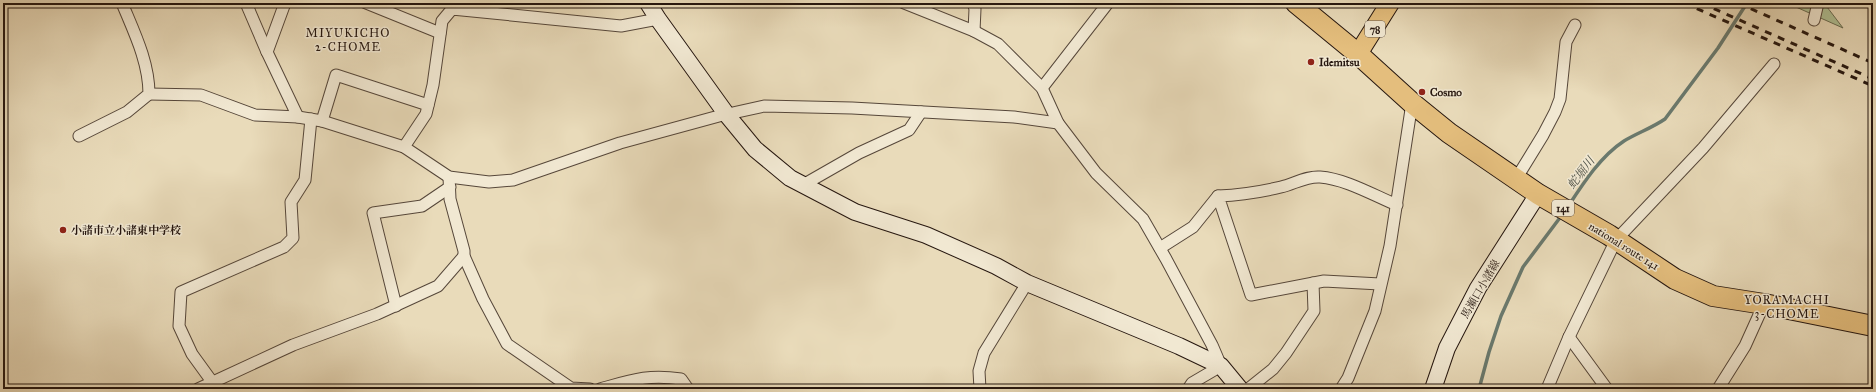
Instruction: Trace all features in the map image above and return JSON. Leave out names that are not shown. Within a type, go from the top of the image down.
[{"type":"highway","name":"national route 141","points":[[1296,3],[1358,54],[1412,103],[1449,133],[1538,194],[1616,240],[1675,279],[1713,296],[1764,304],[1873,326]]},
{"type":"main road","name":"78","points":[[1358,54],[1390,3]]},
{"type":"street","points":[[122,3],[146,66],[149,78],[149,94]]},
{"type":"street","points":[[246,3],[267,52],[298,117]]},
{"type":"street","points":[[267,52],[285,3]]},
{"type":"street","points":[[366,3],[440,32]]},
{"type":"street","points":[[648,3],[727,115],[755,149],[790,178],[855,212],[926,235],[996,266],[1028,283],[1179,346],[1221,366]]},
{"type":"street","points":[[904,3],[974,31],[998,44],[1042,88],[1058,123],[1096,173],[1143,219],[1212,345],[1221,366],[1240,389]]},
{"type":"street","points":[[973,3],[975,9],[974,31]]},
{"type":"street","points":[[1042,88],[1108,3]]},
{"type":"street","points":[[1814,20],[1818,3]]},
{"type":"street","points":[[404,148],[426,114],[433,85],[442,21],[452,9],[621,26],[658,19]]},
{"type":"street","points":[[1516,179],[1543,135],[1560,99],[1566,42],[1575,25]]},
{"type":"street","points":[[1546,389],[1569,337],[1616,240],[1703,148],[1774,64]]},
{"type":"street","points":[[213,383],[192,354],[179,326],[181,292],[284,247],[293,238],[291,202],[305,180],[316,120],[336,75],[428,105]]},
{"type":"street","points":[[79,136],[127,112],[149,94],[201,95],[255,115],[298,117],[316,120],[404,148],[449,182],[489,182],[513,180],[620,143],[764,106],[1014,117],[1058,123]]},
{"type":"street","points":[[1340,389],[1348,378],[1375,310],[1390,246],[1412,103]]},
{"type":"street","points":[[803,185],[859,153],[909,130],[921,112]]},
{"type":"street","points":[[1160,248],[1193,227],[1218,196],[1246,194],[1284,187],[1297,181],[1318,177],[1336,179],[1397,205]]},
{"type":"street","points":[[449,182],[450,199],[464,256],[483,299],[507,344],[571,388],[590,389]]},
{"type":"street","points":[[396,306],[373,213],[422,206],[449,182]]},
{"type":"street","name":"馬瀬口小諸線","points":[[1433,389],[1447,348],[1478,288],[1538,194]]},
{"type":"street","points":[[1218,196],[1251,295],[1324,281],[1380,284]]},
{"type":"street","points":[[198,389],[293,345],[377,314],[438,286],[464,256]]},
{"type":"street","points":[[980,389],[979,371],[984,353],[1028,283]]},
{"type":"street","points":[[1248,389],[1273,369],[1286,353],[1314,311],[1313,283]]},
{"type":"street","points":[[1718,389],[1745,346],[1764,304]]},
{"type":"street","points":[[1569,337],[1607,389]]},
{"type":"street","points":[[1188,389],[1192,383],[1221,366]]},
{"type":"street","points":[[600,389],[636,378],[660,376],[681,379],[688,389]]},
{"type":"green space","points":[[1787,3],[1824,3],[1843,28]]},
{"type":"waterway","name":"蛇堀川","points":[[1569,205],[1587,179],[1608,154],[1624,141],[1665,119],[1718,48],[1747,3]]},
{"type":"waterway","name":"蛇堀川","points":[[1479,389],[1501,316],[1523,267],[1562,215]]},
{"type":"railway","points":[[1684,3],[1873,86]]},
{"type":"railway","points":[[1701,3],[1873,79]]},
{"type":"railway","points":[[1738,3],[1873,63]]},
{"type":"place","name":"Idemitsu","points":[[1311,62]]},
{"type":"place","name":"Cosmo","points":[[1422,92]]},
{"type":"place","name":"小諸市立小諸東中学校","points":[[63,230]]},
{"type":"district","name":"MIYUKICHO 2-CHOME","points":[[348,40]]},
{"type":"district","name":"YORAMACHI 3-CHOME","points":[[1787,307]]}]
